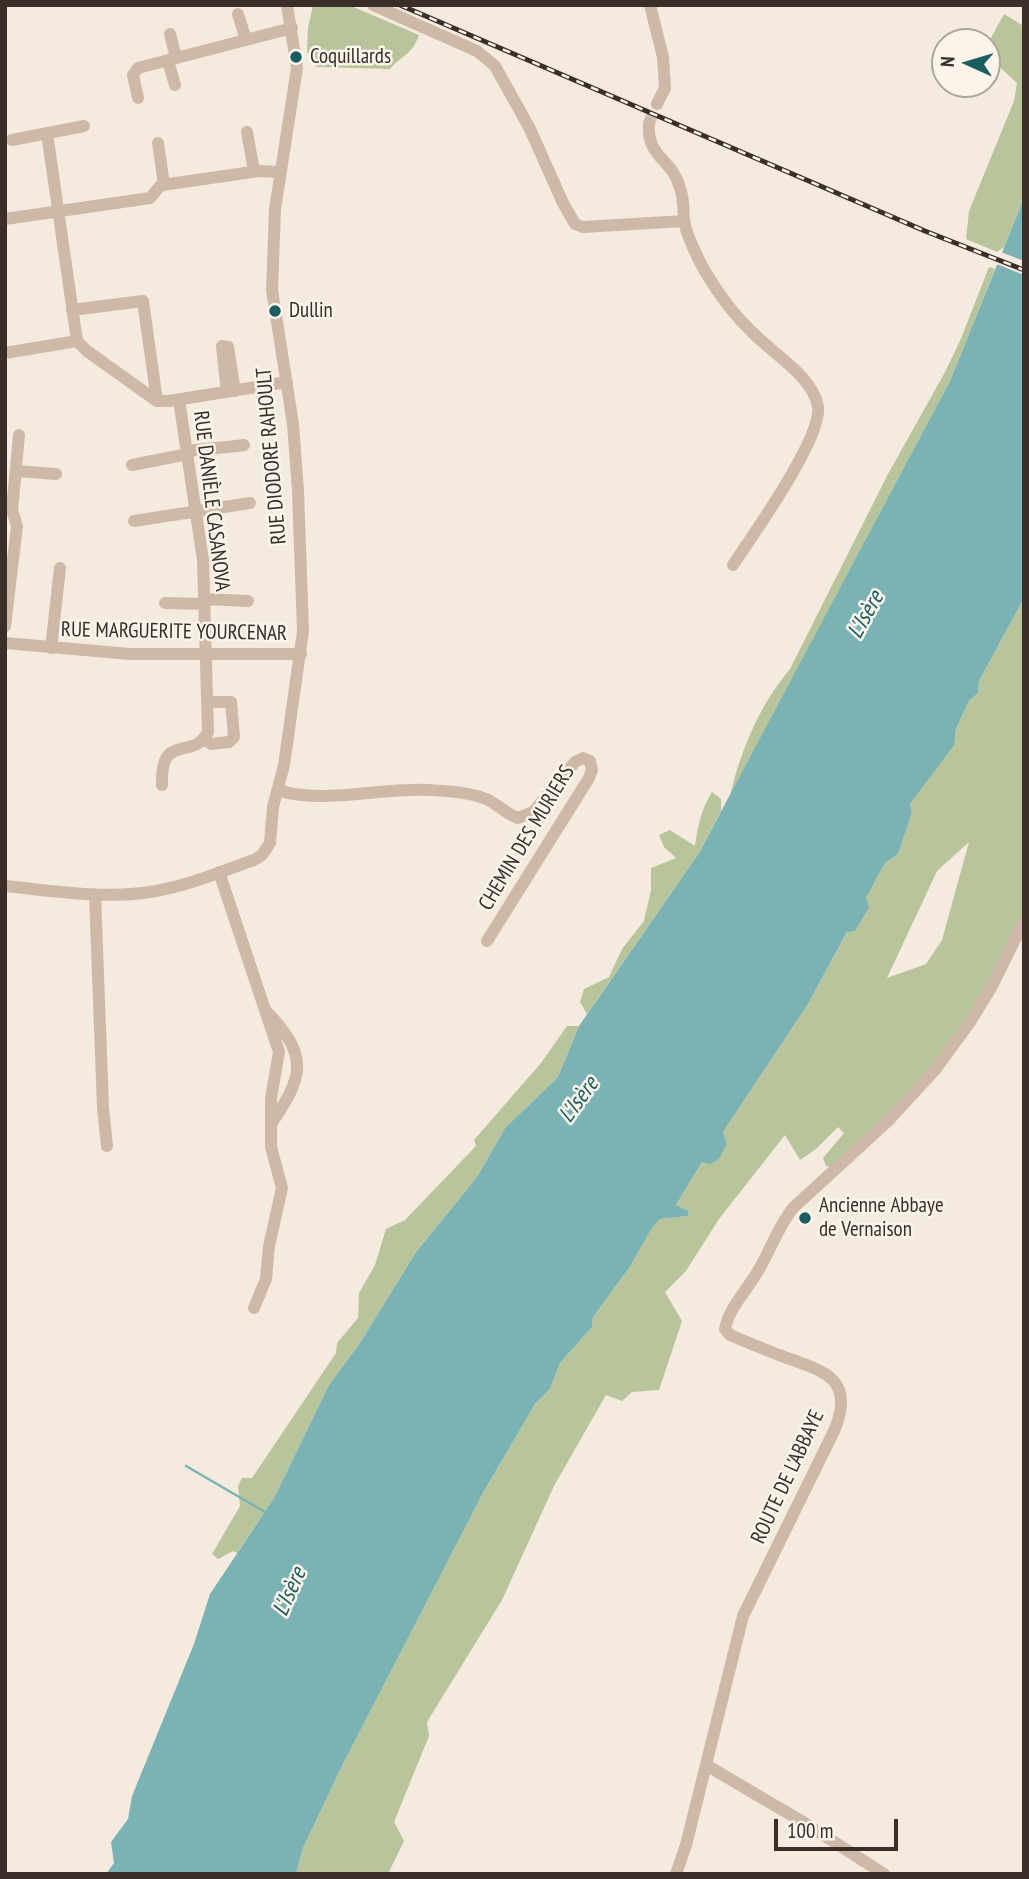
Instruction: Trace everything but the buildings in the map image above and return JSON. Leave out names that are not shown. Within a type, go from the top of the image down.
[{"type":"street","name":"RUE DIODORE RAHOULT","points":[[219,872],[262,855],[270,843],[273,807],[285,765],[303,631],[298,491],[288,382],[272,290],[275,209],[297,79],[287,5]]},
{"type":"street","points":[[373,5],[477,51],[495,65],[530,129],[575,224],[583,227],[684,221]]},
{"type":"street","points":[[650,5],[663,57],[666,88],[657,104]]},
{"type":"street","points":[[238,14],[246,40]]},
{"type":"street","points":[[138,98],[134,72],[138,68],[292,28]]},
{"type":"street","points":[[170,34],[175,85]]},
{"type":"street","points":[[649,123],[651,145],[680,185],[684,221],[700,262],[749,330],[798,372],[818,407],[812,434],[794,468],[733,565]]},
{"type":"street","points":[[12,141],[84,126]]},
{"type":"street","points":[[247,132],[254,171]]},
{"type":"street","points":[[47,133],[77,341],[157,401]]},
{"type":"street","points":[[158,144],[164,185]]},
{"type":"street","points":[[5,219],[150,198],[164,185],[254,171],[280,172]]},
{"type":"street","points":[[72,310],[143,301],[157,401]]},
{"type":"street","points":[[5,353],[77,341]]},
{"type":"street","points":[[179,400],[288,382]]},
{"type":"street","name":"RUE DANIÈLE CASANOVA","points":[[157,401],[179,400],[197,512],[205,602],[208,732],[205,739]]},
{"type":"street","points":[[5,626],[17,526],[12,510],[19,435]]},
{"type":"street","points":[[132,465],[209,447],[216,449],[244,445]]},
{"type":"street","points":[[16,471],[56,474]]},
{"type":"street","points":[[134,521],[250,503]]},
{"type":"street","points":[[51,648],[60,568]]},
{"type":"street","points":[[165,603],[248,601]]},
{"type":"street","name":"RUE MARGUERITE YOURCENAR","points":[[5,643],[130,654],[301,654]]},
{"type":"street","points":[[162,785],[163,761],[168,755],[205,739],[211,744],[229,742],[234,737],[231,702],[207,702]]},
{"type":"street","name":"CHEMIN DES MURIERS","points":[[278,790],[290,794],[312,795],[424,789],[483,797],[519,818],[533,812],[575,762],[583,758],[590,761],[592,770],[589,778],[487,941]]},
{"type":"street","points":[[5,886],[95,894],[153,892],[189,884],[219,872],[279,1052],[271,1098],[271,1147],[282,1188],[266,1279],[254,1308]]},
{"type":"street","points":[[95,894],[107,1146]]},
{"type":"street","name":"ROUTE DE L'ABBAYE","points":[[676,1874],[686,1845],[743,1616],[835,1429],[842,1406],[840,1389],[829,1375],[813,1366],[730,1335],[725,1329],[728,1318],[793,1208],[890,1121],[935,1070],[992,986],[1024,921]]},
{"type":"street","points":[[264,1009],[279,1024],[295,1050],[298,1078],[271,1124]]},
{"type":"street","points":[[706,1765],[884,1874]]},
{"type":"green space","points":[[313,5],[349,5],[419,35],[410,51],[390,69],[316,67],[307,52]]},
{"type":"green space","points":[[1024,12],[1024,198],[1004,247],[997,252],[966,239],[969,211],[1014,101],[1017,83],[1001,68],[1001,28],[996,28],[1004,14],[1022,25]]},
{"type":"green space","points":[[989,267],[995,269],[950,381],[730,796],[752,729],[769,698],[790,669],[888,474],[944,374]]},
{"type":"green space","points":[[1024,598],[1024,914],[990,979],[935,1067],[835,1169],[826,1166],[823,1158],[844,1133],[838,1127],[816,1149],[800,1160],[785,1135],[719,1219],[686,1271],[665,1292],[682,1321],[659,1390],[632,1392],[622,1401],[606,1395],[554,1486],[502,1600],[427,1722],[429,1736],[394,1822],[404,1841],[388,1874],[296,1874],[303,1848],[343,1764],[484,1491],[535,1404],[550,1389],[560,1363],[592,1327],[593,1317],[629,1268],[652,1228],[660,1219],[688,1216],[689,1211],[676,1205],[702,1162],[727,1143],[723,1132],[808,1004],[885,863],[898,854],[912,813],[910,804],[953,745],[956,729],[969,701],[978,693],[979,681]],"holes":[[[969,842],[942,940],[926,964],[887,978],[937,871]]]},
{"type":"green space","points":[[712,792],[721,799],[721,811],[699,853],[587,1014],[580,1002],[584,989],[609,977],[622,949],[644,921],[651,890],[651,868],[676,858],[664,847],[659,835],[670,830],[695,846],[700,818]]},
{"type":"green space","points":[[567,1026],[579,1026],[558,1077],[505,1128],[477,1177],[416,1252],[360,1343],[329,1385],[274,1498],[237,1553],[233,1551],[218,1559],[212,1554],[240,1506],[238,1486],[242,1478],[252,1478],[336,1353],[337,1343],[358,1318],[359,1293],[375,1265],[386,1229],[405,1220],[476,1146],[474,1140],[541,1063]]},
{"type":"water","name":"L'Isère","points":[[1024,198],[1024,598],[979,681],[978,693],[969,701],[956,729],[954,745],[910,804],[912,813],[898,854],[885,863],[866,898],[869,907],[855,931],[847,932],[808,1004],[723,1132],[727,1143],[719,1159],[710,1164],[702,1162],[676,1205],[689,1211],[688,1216],[660,1219],[652,1228],[629,1268],[593,1317],[592,1327],[560,1363],[550,1389],[535,1404],[484,1491],[343,1764],[303,1848],[296,1874],[106,1874],[114,1863],[111,1842],[128,1819],[132,1796],[194,1644],[210,1594],[274,1498],[329,1385],[360,1343],[416,1252],[477,1177],[505,1128],[558,1077],[579,1026],[699,853],[950,381]]},
{"type":"pier","points":[[998,251],[1024,261],[1024,275],[994,263]]},
{"type":"waterway","points":[[186,1466],[265,1512]]},
{"type":"tunnel","points":[[649,123],[657,104]]},
{"type":"railway","points":[[400,5],[925,231],[1024,270]]},
{"type":"place","name":"Coquillards","points":[[296,57]]},
{"type":"place","name":"Dullin","points":[[275,311]]},
{"type":"place","name":"Ancienne Abbaye de Vernaison","points":[[805,1218]]}]
